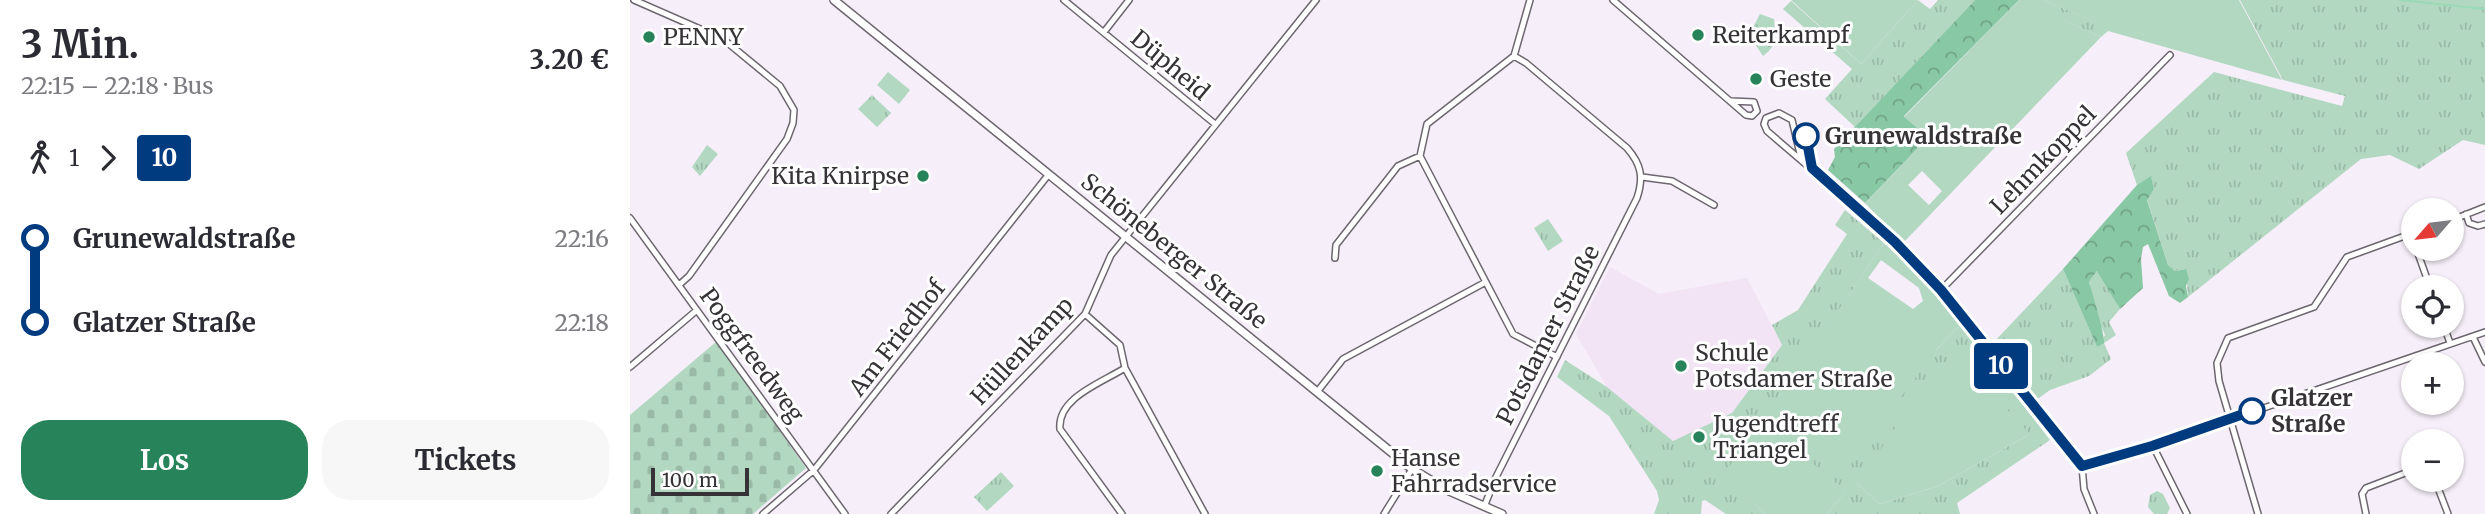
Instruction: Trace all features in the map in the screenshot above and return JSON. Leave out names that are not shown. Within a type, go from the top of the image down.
[{"type":"street","points":[[634,0],[723,39],[780,86],[794,110],[787,139],[689,276],[679,285]]},
{"type":"street","name":"Schöneberger Straße","points":[[834,0],[1412,469],[1483,507],[1502,514]]},
{"type":"street","name":"Düpheid","points":[[1064,0],[1215,124]]},
{"type":"street","name":"Düpheid","points":[[1104,32],[1129,0]]},
{"type":"street","name":"Hüllenkamp","points":[[891,514],[1085,314],[1111,255],[1316,0]]},
{"type":"street","points":[[1531,0],[1514,56],[1427,124],[1420,156],[1513,334],[1557,356]]},
{"type":"street","points":[[1613,0],[1746,116],[1752,116],[1757,111],[1754,102],[1731,101]]},
{"type":"street","name":"Lehmkoppel","points":[[1941,290],[2170,55]]},
{"type":"street","points":[[1514,56],[1526,63],[1627,148],[1639,165],[1642,177],[1672,181],[1714,205]]},
{"type":"street","points":[[1801,158],[1794,125],[1787,116],[1779,113],[1766,118],[1763,124],[1767,131],[1895,242],[1941,290],[2082,466],[2084,489],[2094,514]]},
{"type":"street","points":[[1335,258],[1336,245],[1398,166],[1420,156]]},
{"type":"street","name":"Am Friedhof","points":[[763,514],[814,470],[1048,174]]},
{"type":"street","name":"Potsdamer Straße","points":[[1483,507],[1637,198],[1642,177]]},
{"type":"street","points":[[2485,207],[2466,214],[2469,223],[2478,226],[2485,224]]},
{"type":"street","name":"Poggfreedweg","points":[[631,222],[845,514]]},
{"type":"street","points":[[2258,514],[2217,363],[2228,338],[2314,307],[2347,257],[2401,237]]},
{"type":"street","points":[[1317,392],[1343,359],[1484,283]]},
{"type":"street","points":[[630,367],[697,310]]},
{"type":"street","points":[[1085,314],[1120,345],[1125,368],[1205,514]]},
{"type":"street","points":[[2082,466],[2152,446],[2485,332]]},
{"type":"street","points":[[2473,337],[2485,362]]},
{"type":"street","points":[[2449,338],[2451,343]]},
{"type":"street","points":[[1122,514],[1060,429],[1059,416],[1064,405],[1125,368]]},
{"type":"street","points":[[2152,446],[2188,514]]},
{"type":"street","points":[[1384,514],[1412,469]]},
{"type":"street","points":[[2365,514],[2362,494],[2366,488],[2401,475]]},
{"type":"street","points":[[2440,492],[2448,514]]},
{"type":"shaded area","name":"Schule Potsdamer Straße","points":[[1610,267],[1659,294],[1747,278],[1782,345],[1732,413],[1673,441],[1607,387],[1576,334]]},
{"type":"green space","points":[[1791,0],[1918,0],[1861,64]]},
{"type":"green space","points":[[1918,0],[1930,9],[1938,0],[1975,0],[1855,127],[1825,99],[1852,69],[1783,9],[1791,1],[1861,64]]},
{"type":"green space","points":[[1975,0],[2019,0],[1904,116],[1921,131],[1917,149],[1865,203],[1828,170],[1835,157],[1834,149]]},
{"type":"green space","points":[[2018,0],[2043,0],[2106,26],[2108,31],[2101,37]]},
{"type":"green space","points":[[2019,0],[2101,37],[1903,243],[1865,203],[1917,149],[1921,131],[1904,117]],"holes":[[[1922,171],[1942,191],[1929,205],[1908,185]]]},
{"type":"green space","points":[[2043,0],[2239,0],[2282,80],[2108,31],[2105,26]]},
{"type":"green space","points":[[2240,0],[2485,0],[2485,145],[2463,140],[2419,169],[2390,155],[2361,159],[2188,297],[2186,269],[2175,271],[2168,265],[2147,199],[2154,189],[2151,177],[2137,185],[2126,153],[2214,72],[2342,106],[2345,96],[2283,80]]},
{"type":"green space","points":[[1760,14],[1774,19],[1775,30],[1774,44],[1763,56],[1749,35]]},
{"type":"green space","points":[[888,72],[910,90],[899,104],[877,85]]},
{"type":"green space","points":[[872,95],[891,113],[877,127],[858,109]]},
{"type":"green space","points":[[707,145],[718,154],[700,176],[692,167]]},
{"type":"green space","points":[[2151,176],[2154,189],[2147,200],[2168,265],[2175,271],[2186,269],[2189,279],[2186,286],[2188,297],[2180,303],[2169,296],[2148,244],[2143,247],[2141,259],[2143,288],[2120,309],[2097,271],[2089,282],[2104,338],[2104,343],[2097,347],[2063,269],[2137,185]]},
{"type":"green space","points":[[1845,210],[1884,243],[1766,418],[1936,350],[1961,324],[2050,440],[1957,503],[1960,514],[1827,514],[1845,492],[1725,473],[1765,514],[1726,514],[1705,500],[1702,501],[1701,514],[1654,514],[1659,500],[1657,491],[1609,416],[1557,377],[1565,360],[1607,387],[1673,441],[1732,413],[1782,345],[1772,325],[1798,310],[1847,234],[1835,225]],"holes":[[[2030,434],[1938,486],[1880,504],[1857,484]]]},
{"type":"green space","points":[[1548,219],[1563,241],[1548,251],[1534,228]]},
{"type":"green space","points":[[1884,243],[1935,292],[1961,324],[1936,350],[1841,478],[1765,418]],"holes":[[[1881,260],[1919,288],[1923,301],[1913,309],[1868,278]]]},
{"type":"green space","points":[[2063,269],[2097,347],[2105,335],[2095,313],[2089,282],[2098,270],[2120,309],[2109,322],[2116,335],[2104,343],[2111,359],[2089,376],[2050,390],[2036,400],[1992,344]]},
{"type":"green space","points":[[717,341],[806,468],[753,514],[630,514],[630,415]]},
{"type":"green space","points":[[1960,360],[2030,434],[1938,486],[1880,504],[1857,484],[1923,387]]},
{"type":"green space","points":[[1764,423],[1846,491],[1827,514],[1765,514],[1724,473]]},
{"type":"green space","points":[[1001,472],[1014,486],[987,511],[974,497]]},
{"type":"green space","points":[[2157,491],[2163,494],[2170,508],[2167,514],[2154,514],[2148,507],[2150,495]]},
{"type":"waterway","points":[[2400,0],[2485,9]]},
{"type":"bus line","name":"10","points":[[1806,136],[1812,168],[1895,242],[1941,290],[2082,466],[2152,446],[2252,411]]},
{"type":"place","name":"Reiterkampf","points":[[1698,35]]},
{"type":"place","name":"PENNY","points":[[649,37]]},
{"type":"place","name":"Geste","points":[[1756,79]]},
{"type":"place","name":"Grunewaldstraße","points":[[1806,136]]},
{"type":"place","name":"Kita Knirpse","points":[[923,176]]},
{"type":"place","name":"Schule Potsdamer Straße","points":[[1681,366]]},
{"type":"place","name":"Glatzer Straße","points":[[2252,411]]},
{"type":"place","name":"Jugendtreff Triangel","points":[[1699,437]]},
{"type":"place","name":"Hanse Fahrradservice","points":[[1377,471]]}]
